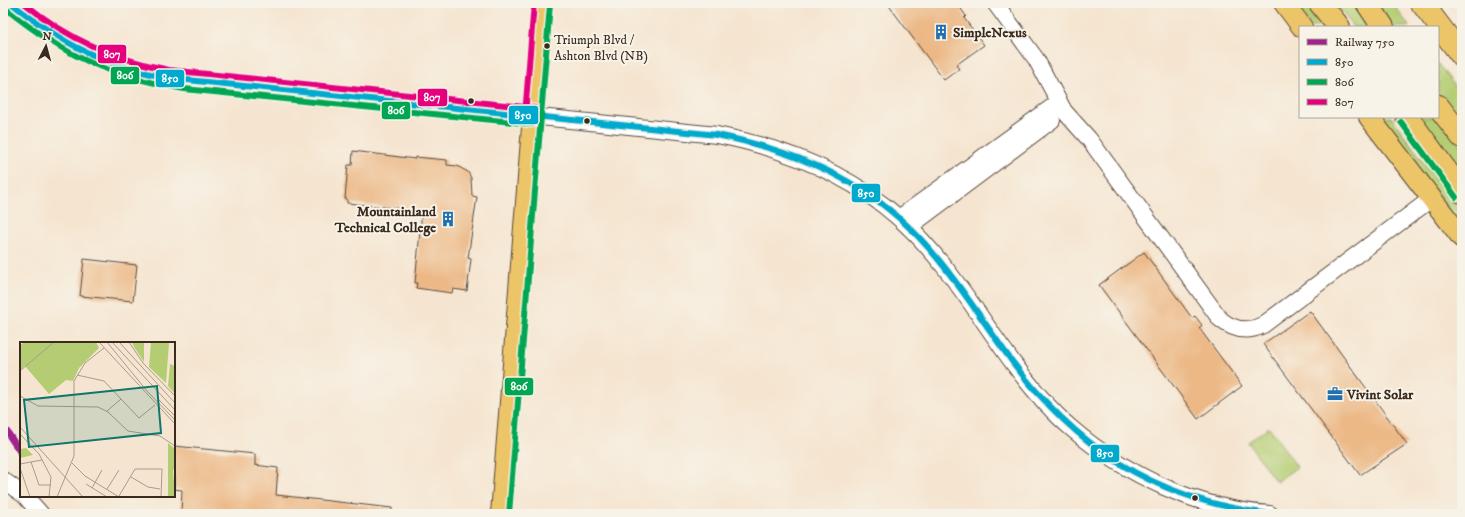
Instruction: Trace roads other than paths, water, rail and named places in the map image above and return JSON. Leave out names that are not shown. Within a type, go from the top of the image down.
[{"type":"highway","points":[[1320,3],[1339,26]]},
{"type":"highway","points":[[1324,3],[1339,26]]},
{"type":"highway","points":[[1367,3],[1382,26]]},
{"type":"highway","points":[[1422,3],[1462,56]]},
{"type":"highway","points":[[1439,107],[1462,137]]},
{"type":"highway","points":[[1408,118],[1462,192]]},
{"type":"main road","points":[[501,514],[542,3]]},
{"type":"main road","points":[[1284,3],[1301,26]]},
{"type":"main road","points":[[1370,118],[1462,238]]},
{"type":"street","points":[[11,3],[54,36],[82,51],[119,66],[146,74],[185,81],[717,135],[772,147],[830,171],[864,191],[904,222],[948,271],[1026,380],[1051,409],[1071,428],[1100,451],[1162,486],[1193,498],[1226,507],[1270,514]]},
{"type":"street","points":[[995,3],[1036,59],[1061,106],[1089,139],[1220,318],[1232,327],[1239,329],[1252,329],[1263,325],[1431,199]]},
{"type":"street","points":[[904,222],[1061,106]]},
{"type":"street","points":[[3,480],[20,492]]},
{"type":"street","points":[[26,497],[41,514]]},
{"type":"rail line","name":"750","points":[[3,426],[20,452]]},
{"type":"place","name":"SimpleNexus","points":[[941,32]]},
{"type":"place","name":"Triumph Blvd / Ashton Blvd (NB)","points":[[547,46]]},
{"type":"place","name":"Mountainland Technical College","points":[[448,219]]},
{"type":"place","name":"Vivint Solar","points":[[1335,394]]}]
